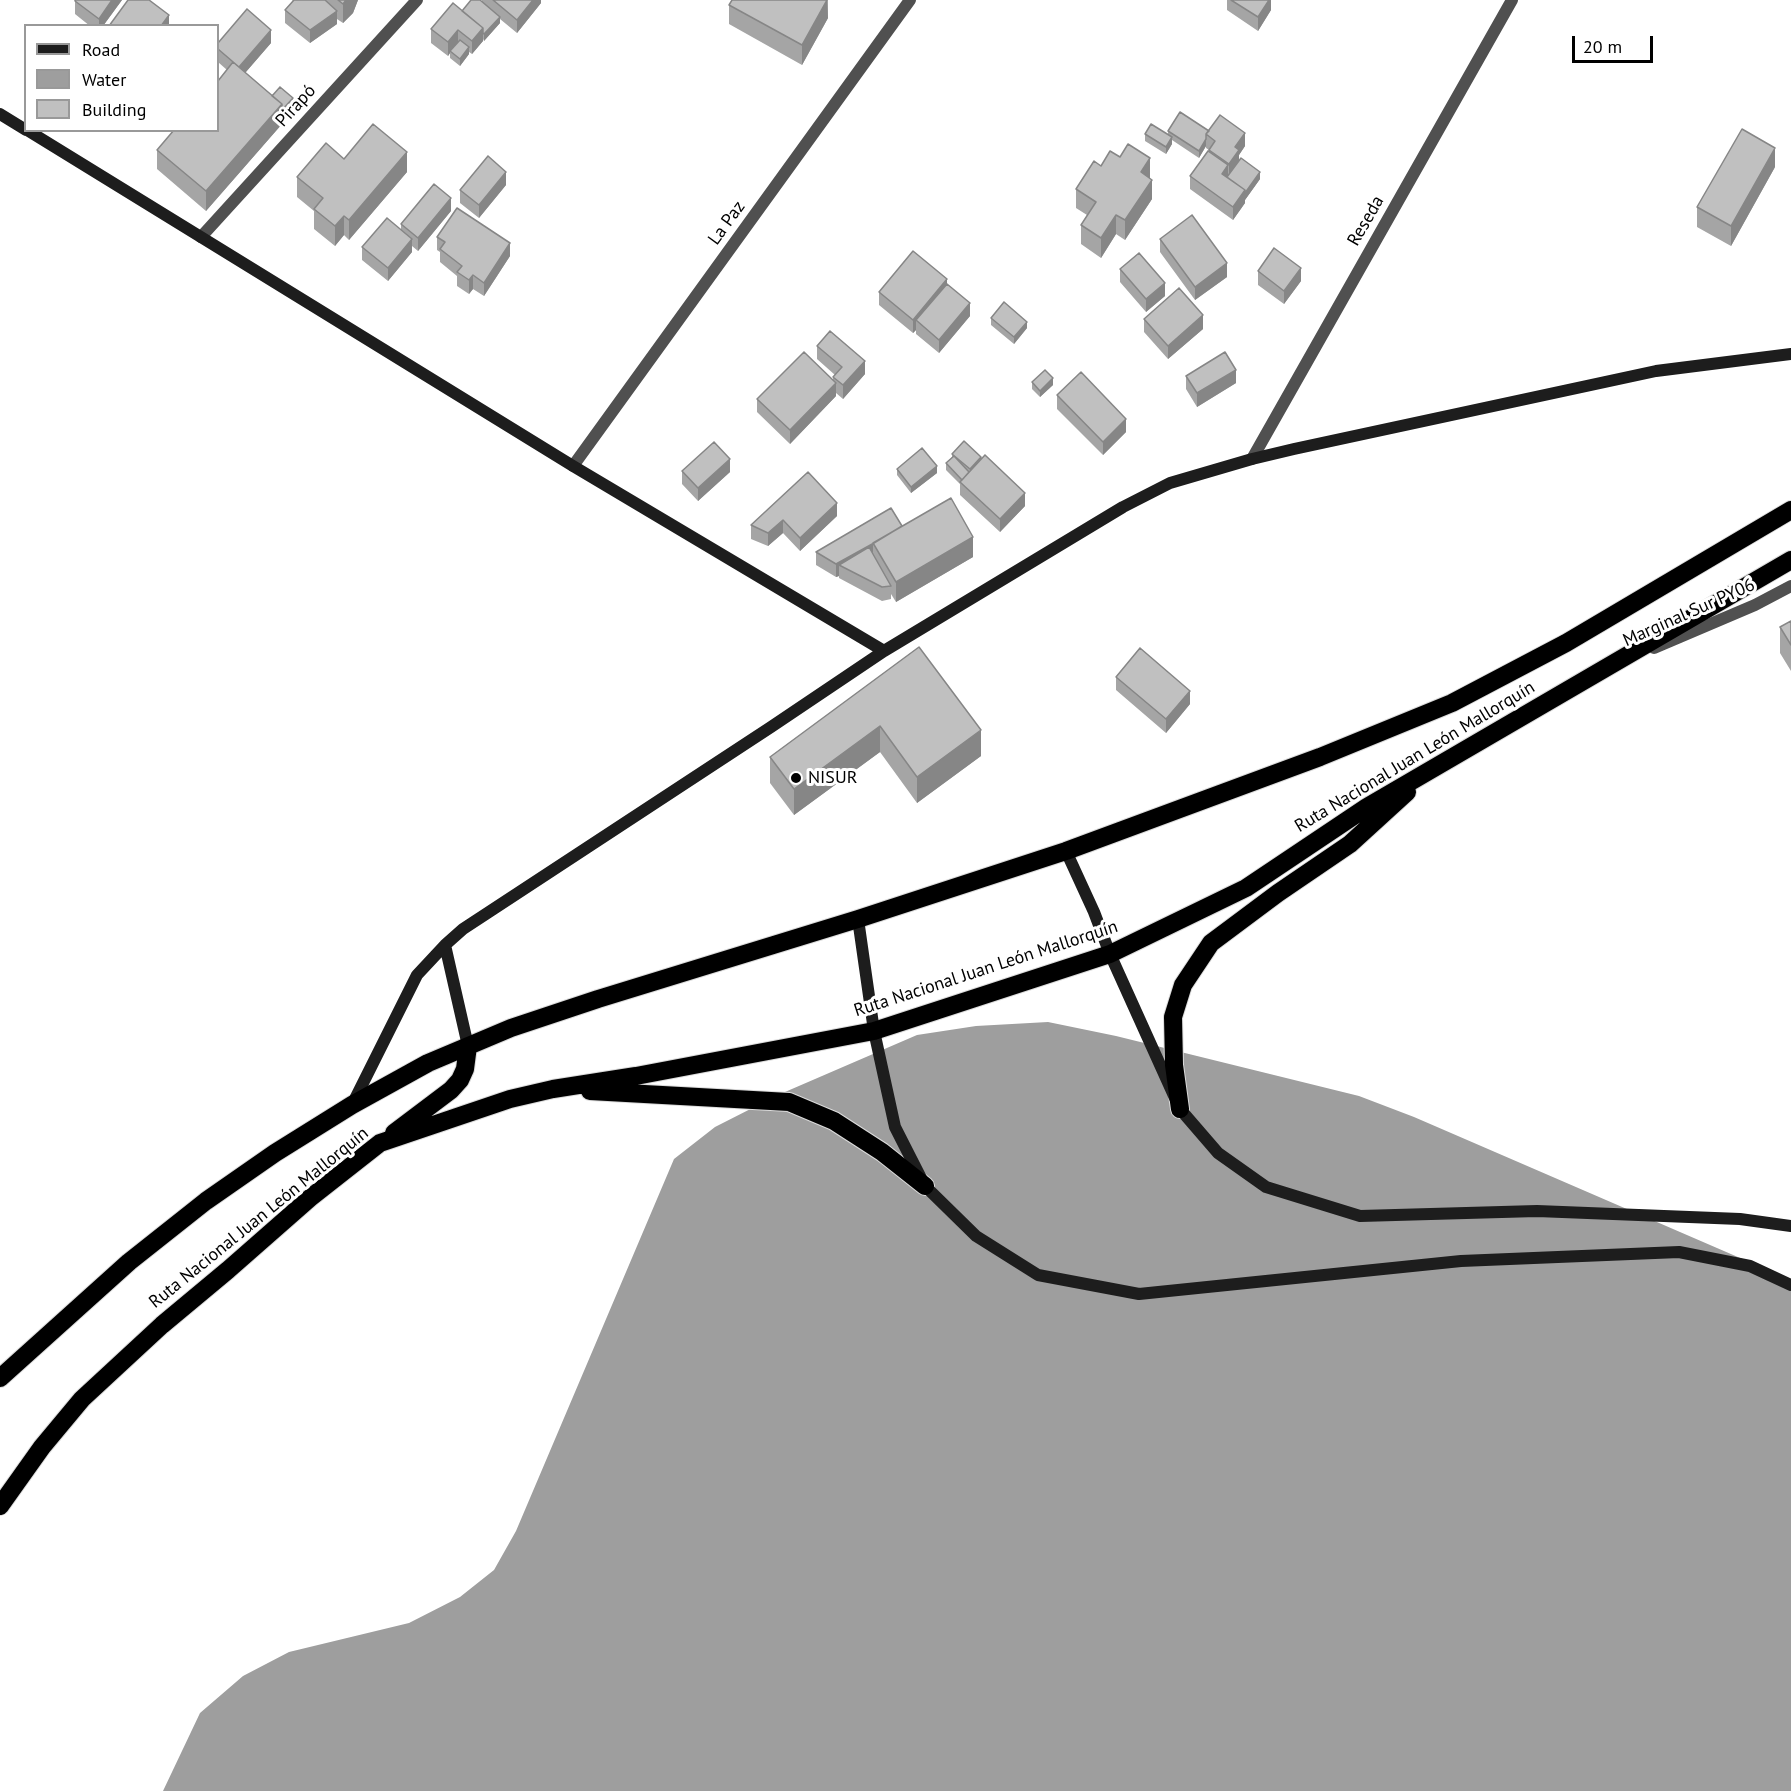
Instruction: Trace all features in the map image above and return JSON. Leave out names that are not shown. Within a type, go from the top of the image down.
[{"type":"highway","name":"Ruta Nacional Juan León Mallorquín","points":[[0,1378],[129,1262],[206,1201],[275,1153],[352,1105],[428,1063],[511,1028],[598,999],[858,919],[1066,851],[1320,757],[1452,703],[1566,643],[1791,510]]},
{"type":"highway","name":"Ruta Nacional Juan León Mallorquín","points":[[0,1506],[42,1448],[82,1399],[162,1325],[310,1198],[380,1143],[510,1099],[553,1089],[636,1076],[874,1031],[1110,954],[1246,888],[1367,807],[1791,560]]},
{"type":"highway","points":[[1180,1109],[1174,1065],[1173,1017],[1183,985],[1211,943],[1278,893],[1350,844],[1434,768]]},
{"type":"highway","points":[[380,1143],[452,1090],[465,1069],[468,1046]]},
{"type":"highway","points":[[553,1089],[789,1102],[834,1122],[882,1152],[926,1186]]},
{"type":"main road","points":[[0,114],[24,129]]},
{"type":"main road","points":[[29,132],[573,466],[884,651]]},
{"type":"main road","points":[[352,1105],[417,975],[463,929],[884,651],[1123,507],[1170,483],[1251,459],[1656,371],[1791,354]]},
{"type":"main road","points":[[1066,851],[1180,1109],[1218,1153],[1266,1188],[1360,1216],[1538,1211],[1740,1219],[1791,1226]]},
{"type":"main road","points":[[858,919],[874,1031],[895,1127],[926,1186],[976,1236],[1038,1275],[1139,1294],[1461,1261],[1679,1252],[1750,1266],[1791,1285]]},
{"type":"main road","points":[[445,945],[468,1046]]},
{"type":"street","name":"Pirapó","points":[[201,237],[417,0]]},
{"type":"street","name":"La Paz","points":[[573,466],[910,0]]},
{"type":"street","name":"Reseda","points":[[1251,459],[1508,1]]},
{"type":"street","name":"Marginal Sur PY06","points":[[1601,671],[1755,605],[1791,586]]},
{"type":"water","points":[[1048,1022],[1116,1036],[1359,1096],[1414,1117],[1791,1280],[1791,1791],[163,1791],[200,1713],[243,1676],[289,1652],[409,1623],[460,1597],[494,1570],[516,1531],[674,1159],[715,1127],[778,1095],[917,1035],[976,1026]]},
{"type":"building","points":[[75,0],[112,0],[99,19]]},
{"type":"building","points":[[128,0],[149,0],[169,15],[162,24],[110,24]]},
{"type":"building","points":[[294,0],[325,0],[337,11],[310,30],[285,10]]},
{"type":"building","points":[[471,0],[480,0],[500,17],[484,34],[483,28],[462,11]]},
{"type":"building","points":[[493,0],[533,0],[517,20]]},
{"type":"building","points":[[732,0],[827,0],[802,45],[729,5]]},
{"type":"building","points":[[1231,0],[1269,0],[1258,17]]},
{"type":"building","points":[[453,3],[483,28],[472,41],[458,30],[448,42],[431,29]]},
{"type":"building","points":[[247,9],[271,30],[239,67],[219,50],[219,42]]},
{"type":"building","points":[[460,40],[469,47],[460,59],[450,51]]},
{"type":"building","points":[[233,62],[282,104],[206,191],[157,150],[172,132],[219,132],[219,80]]},
{"type":"building","points":[[280,87],[293,98],[282,110],[282,104],[272,96]]},
{"type":"building","points":[[1180,112],[1209,131],[1199,151],[1168,131]]},
{"type":"building","points":[[1220,115],[1245,133],[1235,147],[1239,150],[1229,164],[1209,150],[1215,141],[1206,134]]},
{"type":"building","points":[[373,124],[407,152],[349,220],[344,216],[335,226],[314,209],[323,198],[297,177],[326,143],[344,159]]},
{"type":"building","points":[[1151,124],[1172,137],[1166,147],[1145,134]]},
{"type":"building","points":[[1742,129],[1775,148],[1731,226],[1697,207]]},
{"type":"building","points":[[1128,144],[1150,158],[1141,172],[1152,180],[1125,220],[1116,215],[1101,238],[1081,225],[1096,202],[1076,189],[1094,161],[1101,166],[1110,151],[1120,157]]},
{"type":"building","points":[[1208,151],[1228,165],[1222,174],[1245,190],[1233,207],[1190,176]]},
{"type":"building","points":[[488,156],[506,172],[479,205],[460,190]]},
{"type":"building","points":[[1241,158],[1260,172],[1245,193],[1245,190],[1227,177]]},
{"type":"building","points":[[434,184],[451,198],[418,238],[401,224]]},
{"type":"building","points":[[457,208],[510,243],[484,283],[473,275],[469,280],[457,272],[462,266],[440,249],[445,242],[437,237]]},
{"type":"building","points":[[1192,215],[1227,263],[1195,287],[1160,239]]},
{"type":"building","points":[[387,218],[412,239],[388,268],[362,247]]},
{"type":"building","points":[[1274,248],[1301,268],[1284,291],[1258,271]]},
{"type":"building","points":[[913,251],[947,279],[913,320],[879,292]]},
{"type":"building","points":[[1139,253],[1165,283],[1146,299],[1120,269]]},
{"type":"building","points":[[947,284],[970,303],[939,340],[916,320]]},
{"type":"building","points":[[1179,288],[1203,315],[1168,346],[1144,319]]},
{"type":"building","points":[[1004,302],[1027,322],[1014,337],[991,318]]},
{"type":"building","points":[[830,331],[865,361],[843,385],[833,377],[842,367],[817,346]]},
{"type":"building","points":[[804,352],[836,383],[790,430],[757,399]]},
{"type":"building","points":[[1225,352],[1236,370],[1197,393],[1186,376]]},
{"type":"building","points":[[1045,370],[1053,378],[1040,391],[1032,382]]},
{"type":"building","points":[[1081,372],[1126,419],[1103,442],[1057,395]]},
{"type":"building","points":[[964,441],[981,457],[970,469],[952,454]]},
{"type":"building","points":[[714,442],[730,459],[698,488],[682,471]]},
{"type":"building","points":[[922,448],[937,466],[911,487],[897,469]]},
{"type":"building","points":[[985,455],[1025,493],[1000,519],[960,482]]},
{"type":"building","points":[[954,456],[969,472],[962,480],[946,463]]},
{"type":"building","points":[[808,472],[837,503],[800,538],[783,520],[768,533],[751,525]]},
{"type":"building","points":[[951,498],[973,537],[896,582],[873,543]]},
{"type":"building","points":[[891,508],[902,526],[874,543],[836,564],[816,552]]},
{"type":"building","points":[[869,547],[891,586],[882,587],[839,565]]},
{"type":"building","points":[[1791,621],[1791,645],[1780,627]]},
{"type":"building","points":[[919,647],[981,730],[917,777],[880,726],[794,789],[770,757]]},
{"type":"building","points":[[1140,648],[1190,691],[1166,719],[1116,677]]},
{"type":"place","name":"NISUR","points":[[796,778]]}]
